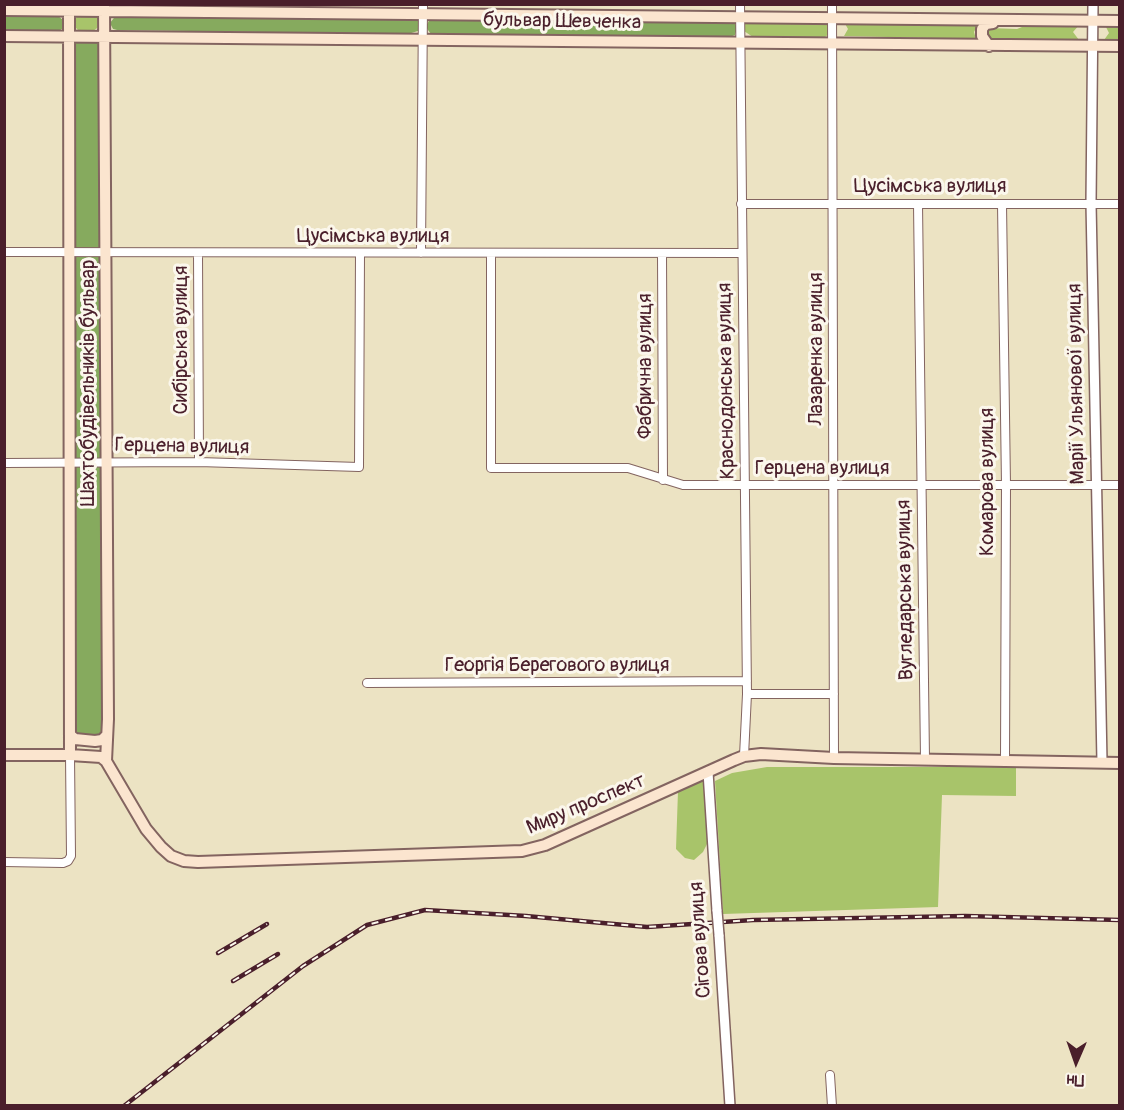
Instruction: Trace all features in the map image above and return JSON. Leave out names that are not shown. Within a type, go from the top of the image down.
[{"type":"main road","name":"Шахтобудівельників бульвар","points":[[69,8],[70,755]]},
{"type":"main road","name":"бульвар Шевченка","points":[[4,10],[104,8],[740,10],[832,17],[1119,21]]},
{"type":"main road","name":"Шахтобудівельників бульвар","points":[[104,8],[108,735],[106,761]]},
{"type":"main road","points":[[990,46],[981,33],[986,24],[1013,23],[1020,20]]},
{"type":"main road","name":"бульвар Шевченка","points":[[4,36],[1119,46]]},
{"type":"main road","points":[[70,735],[75,739],[94,741],[102,740],[108,735]]},
{"type":"main road","name":"Миру проспект","points":[[106,761],[146,830],[161,847],[171,856],[184,861],[198,862],[522,851],[554,841],[744,756],[761,754],[834,758],[1119,763]]},
{"type":"main road","points":[[4,755],[96,756],[106,761]]},
{"type":"street","name":"Лазаренка вулиця","points":[[832,4],[834,758]]},
{"type":"street","name":"Марії Ульянової вулиця","points":[[1093,4],[1091,204],[1102,762]]},
{"type":"street","points":[[421,253],[423,9]]},
{"type":"street","name":"Краснодонська вулиця","points":[[740,10],[747,681],[744,756]]},
{"type":"street","name":"Цусімська вулиця","points":[[741,204],[1119,204]]},
{"type":"street","name":"Вугледарська вулиця","points":[[918,204],[925,759]]},
{"type":"street","name":"Комарова вулиця","points":[[1002,204],[1006,485],[1005,760]]},
{"type":"street","name":"Цусімська вулиця","points":[[4,252],[742,253]]},
{"type":"street","name":"Сибірська вулиця","points":[[198,253],[199,462]]},
{"type":"street","name":"Герцена вулиця","points":[[4,463],[199,462],[359,467],[360,253]]},
{"type":"street","name":"Герцена вулиця","points":[[490,253],[491,468],[628,468],[683,484],[745,486],[1119,485]]},
{"type":"street","name":"Фабрична вулиця","points":[[662,253],[663,480]]},
{"type":"street","name":"Георгія Берегового вулиця","points":[[367,683],[747,681]]},
{"type":"street","points":[[747,694],[834,694]]},
{"type":"street","points":[[4,862],[63,863],[68,861],[70,855],[70,755]]},
{"type":"street","name":"Сігова вулиця","points":[[708,772],[730,1106]]},
{"type":"street","points":[[830,1075],[832,1106]]},
{"type":"green space","points":[[5,14],[57,15],[63,20],[63,28],[58,32],[5,32]]},
{"type":"green space","points":[[117,14],[416,18],[420,23],[418,31],[408,34],[117,30],[113,29],[110,23]]},
{"type":"green space","points":[[80,15],[96,15],[100,19],[100,26],[93,31],[78,30],[74,26],[74,19]]},
{"type":"green space","points":[[430,19],[734,21],[737,28],[735,35],[727,38],[440,35],[431,34],[428,30],[426,26]]},
{"type":"green space","points":[[745,22],[828,23],[830,26],[828,35],[823,38],[753,37],[744,31]]},
{"type":"green space","points":[[844,22],[978,24],[974,32],[976,39],[844,36],[848,29]]},
{"type":"green space","points":[[1032,23],[1080,24],[1073,32],[1079,40],[990,39],[986,32],[989,28],[1017,29]]},
{"type":"green space","points":[[1105,25],[1119,25],[1119,40],[1104,40],[1109,33]]},
{"type":"green space","points":[[81,41],[101,43],[101,733],[95,737],[77,735],[76,731],[74,43]]},
{"type":"green space","points":[[767,767],[1016,767],[1016,796],[942,795],[938,907],[723,914],[715,781],[732,773]]},
{"type":"green space","points":[[702,778],[709,782],[712,834],[703,852],[694,860],[685,858],[676,849],[678,791],[685,785]]},
{"type":"railway","points":[[124,1106],[303,966],[367,925],[425,910],[647,927],[753,920],[965,916],[1120,920]]},
{"type":"railway","points":[[218,953],[267,924]]},
{"type":"railway","points":[[233,981],[278,954]]}]
